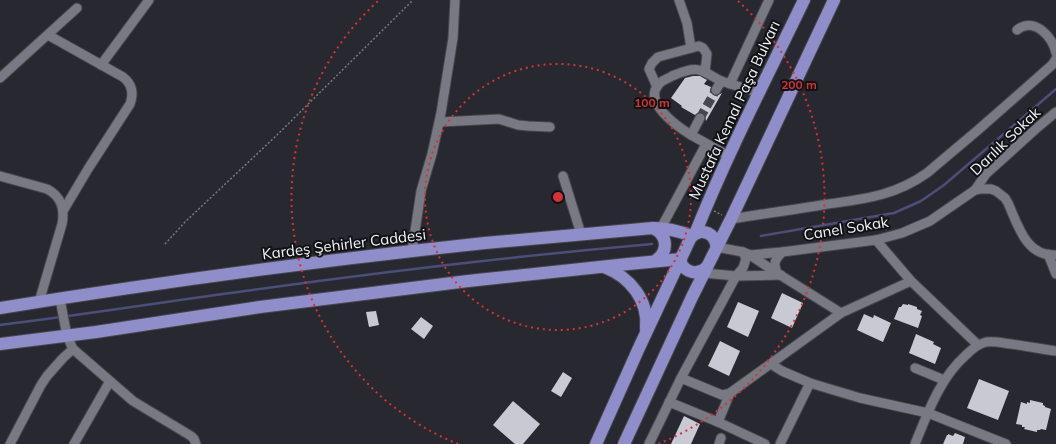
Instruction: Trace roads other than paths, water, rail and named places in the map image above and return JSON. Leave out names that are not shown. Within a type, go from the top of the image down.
[{"type":"main road","name":"Mustafa Kemal Paşa Bulvarı","points":[[694,235],[729,156],[804,0]]},
{"type":"main road","points":[[624,444],[834,0]]},
{"type":"main road","points":[[655,261],[659,259],[664,252],[665,244],[662,236],[656,230],[657,228]]},
{"type":"main road","name":"Kardeş Şehirler Caddesi","points":[[0,308],[211,277],[486,243],[657,228],[694,235]]},
{"type":"main road","points":[[596,444],[646,334],[694,235],[703,232],[710,234],[715,240],[716,247]]},
{"type":"main road","points":[[0,344],[67,336],[260,307],[468,281],[603,266],[681,260]]},
{"type":"main road","points":[[681,260],[681,264],[687,270],[694,273],[705,270]]},
{"type":"main road","points":[[603,266],[618,273],[636,290],[645,311],[646,334]]},
{"type":"street","points":[[101,65],[149,0]]},
{"type":"street","points":[[412,251],[421,192],[440,122],[453,38],[455,0]]},
{"type":"street","points":[[679,0],[687,23],[691,48]]},
{"type":"street","points":[[716,90],[725,82],[769,0]]},
{"type":"street","points":[[0,78],[77,8]]},
{"type":"street","points":[[1017,30],[1027,25],[1040,29],[1051,39],[1056,53]]},
{"type":"street","points":[[39,302],[62,224],[64,211],[88,169],[130,104],[132,90],[126,80],[48,34]]},
{"type":"street","points":[[657,87],[649,69],[654,60],[658,58],[699,46],[706,51],[707,54],[705,72]]},
{"type":"street","points":[[731,219],[860,200],[903,188],[927,173],[978,130],[1056,60]]},
{"type":"street","points":[[729,156],[691,135],[663,114],[657,104],[655,96],[657,87],[662,81],[689,70],[699,70],[725,82],[760,93]]},
{"type":"street","name":"Darılık Sokak","points":[[974,190],[986,174],[1056,112]]},
{"type":"street","points":[[691,135],[700,118]]},
{"type":"street","points":[[440,122],[499,119],[523,125],[539,127],[550,126]]},
{"type":"street","points":[[657,228],[706,144]]},
{"type":"street","points":[[0,176],[43,187],[52,191],[61,202],[64,211]]},
{"type":"street","points":[[563,176],[581,234]]},
{"type":"street","points":[[974,190],[985,189],[996,191],[1001,194],[1008,203],[1027,242],[1037,250],[1052,255],[1056,274]]},
{"type":"street","name":"Canel Sokak","points":[[716,247],[747,253],[782,252],[876,240],[902,233],[930,221],[974,190]]},
{"type":"street","points":[[876,240],[911,281],[978,345]]},
{"type":"street","points":[[779,274],[774,266],[776,259],[782,252]]},
{"type":"street","points":[[649,444],[681,378],[736,276],[743,268],[747,253],[841,313]]},
{"type":"street","points":[[705,270],[736,276],[779,274]]},
{"type":"street","points":[[681,378],[722,395],[730,394],[841,313],[911,281]]},
{"type":"street","points":[[60,299],[67,336],[73,349],[133,401],[192,436],[196,444]]},
{"type":"street","points":[[915,444],[944,380],[959,361],[978,345],[993,342],[1056,351]]},
{"type":"street","points":[[10,444],[47,376],[73,349]]},
{"type":"street","points":[[771,364],[782,371],[810,383],[860,398],[928,413],[1006,444]]},
{"type":"street","points":[[915,368],[944,380]]},
{"type":"street","points":[[74,444],[110,381]]},
{"type":"street","points":[[780,444],[810,383]]},
{"type":"street","points":[[718,422],[730,394]]},
{"type":"street","points":[[669,402],[718,422],[765,444]]},
{"type":"waterway","points":[[761,236],[894,213],[921,201],[944,185],[1056,89]]},
{"type":"waterway","points":[[0,325],[397,271],[652,244]]},
{"type":"tunnel","points":[[700,118],[716,90]]}]
